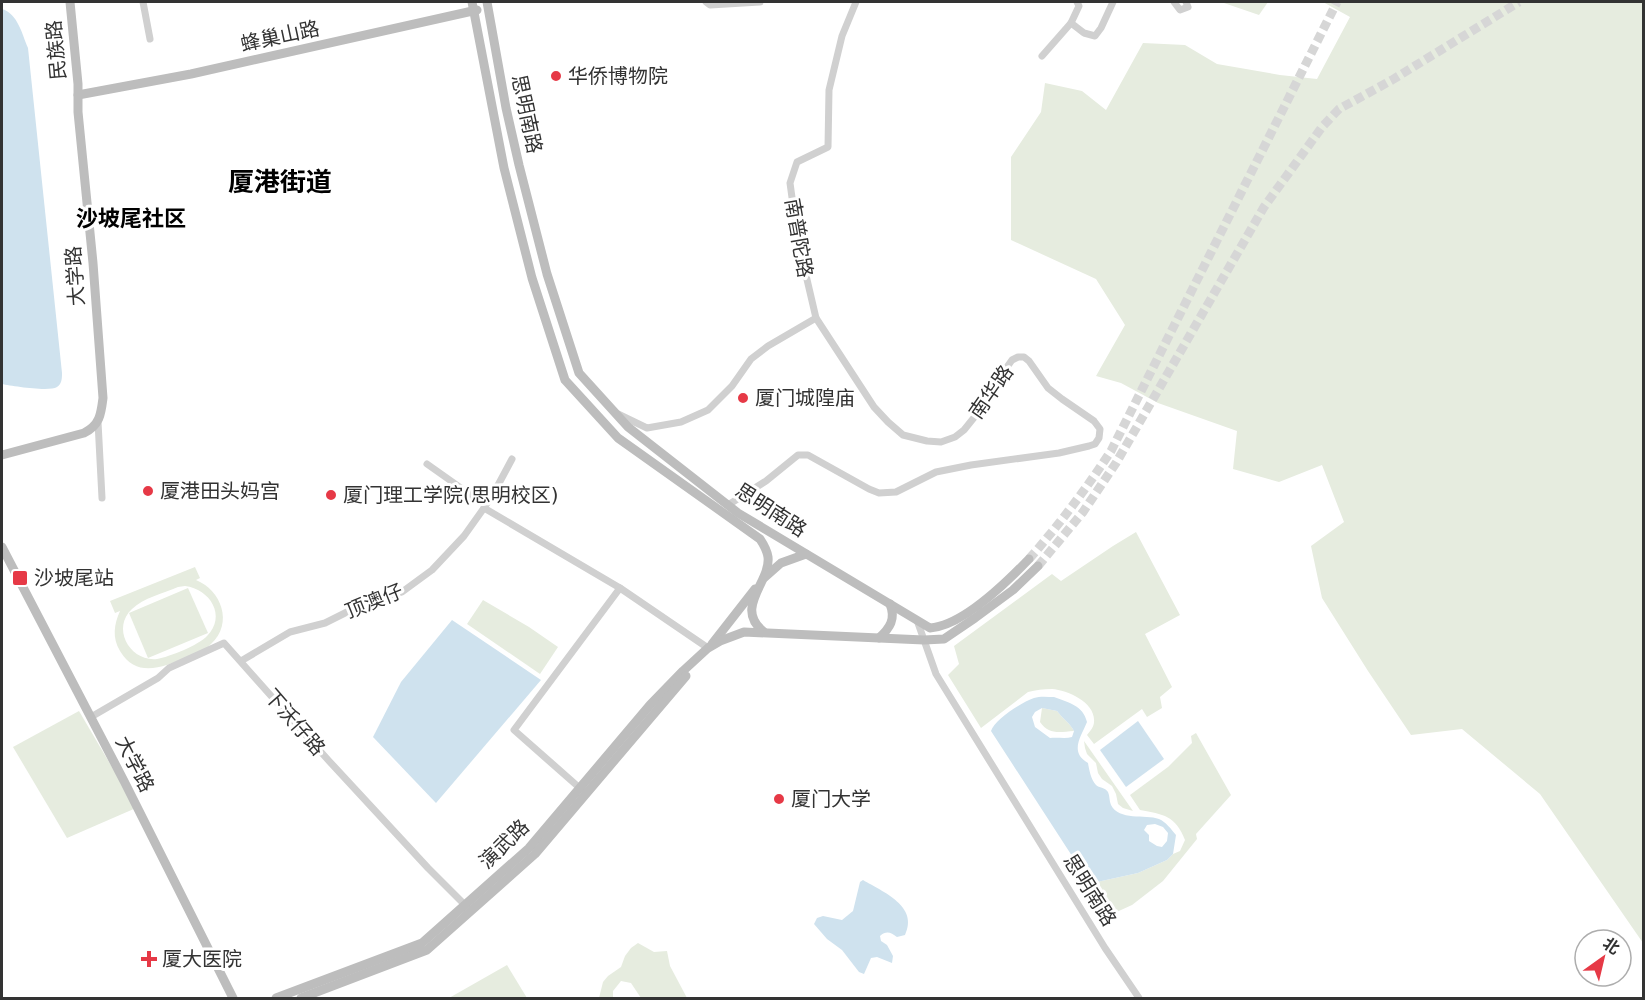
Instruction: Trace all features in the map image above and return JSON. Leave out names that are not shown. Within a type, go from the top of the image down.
[{"type":"main road","name":"民族路","points":[[70,2],[78,96]]},
{"type":"main road","name":"蜂巢山路","points":[[78,96],[191,74],[488,4]]},
{"type":"main road","name":"思明南路","points":[[488,4],[506,108],[547,274],[579,373],[628,427],[738,513],[918,623]]},
{"type":"main road","name":"思明南路","points":[[473,6],[507,178],[532,278],[565,380],[618,438],[760,539],[768,556],[766,569],[752,609],[753,620],[764,632]]},
{"type":"main road","name":"大学路","points":[[78,96],[103,398],[98,422]]},
{"type":"main road","points":[[2,455],[84,433],[98,422]]},
{"type":"main road","name":"大学路","points":[[2,547],[189,908],[233,999]]},
{"type":"main road","name":"演武路","points":[[276,999],[422,943],[535,854],[583,790],[708,648],[768,573],[781,562],[806,554]]},
{"type":"main road","points":[[918,623],[930,628],[954,622],[1011,577],[1029,559]]},
{"type":"main road","points":[[708,648],[726,638],[744,632],[944,639],[996,604],[1038,566]]},
{"type":"main road","points":[[879,638],[892,622],[890,604]]},
{"type":"main road","name":"演武路","points":[[301,999],[427,950],[468,908]]},
{"type":"street","points":[[143,2],[150,39]]},
{"type":"street","points":[[706,2],[710,5],[760,2]]},
{"type":"street","name":"南普陀路","points":[[816,318],[798,241],[790,183],[797,162],[828,147],[829,90],[842,36],[856,2]]},
{"type":"street","points":[[1042,56],[1071,23],[1079,6],[1077,2]]},
{"type":"street","points":[[1071,23],[1084,33],[1095,36],[1113,2]]},
{"type":"street","points":[[1174,2],[1180,10],[1188,7],[1186,2]]},
{"type":"street","points":[[615,413],[648,428],[681,422],[708,410],[732,386],[751,359],[768,346],[816,318]]},
{"type":"street","name":"南华路","points":[[728,505],[766,481],[798,455],[808,455],[879,493],[896,492],[936,472],[1059,453],[1095,444],[1099,438],[1100,429],[1094,421],[1048,388],[1024,357],[1012,360],[993,394],[964,430],[955,437],[941,442],[903,435],[874,407],[816,318]]},
{"type":"street","points":[[98,422],[102,498]]},
{"type":"street","name":"顶澳仔","points":[[241,661],[290,632],[325,623],[359,606],[402,592],[432,570],[465,536],[485,507],[512,459]]},
{"type":"street","points":[[427,464],[485,507],[620,588],[708,648]]},
{"type":"street","points":[[583,790],[514,730],[620,588]]},
{"type":"street","name":"思明南路","points":[[918,623],[936,674],[1105,948],[1139,999]]},
{"type":"street","name":"下沃仔路","points":[[91,717],[158,678],[169,668],[224,643],[375,810],[468,908]]},
{"type":"shaded area","points":[[1221,2],[1268,2],[1259,15]]},
{"type":"shaded area","points":[[1323,2],[1643,2],[1643,943],[1540,794],[1462,729],[1411,735],[1368,671],[1322,598],[1311,546],[1344,522],[1322,465],[1279,482],[1233,469],[1237,431],[1158,403],[1121,383],[1096,376],[1125,325],[1096,279],[1011,240],[1011,157],[1041,112],[1045,83],[1082,91],[1106,110],[1143,43],[1185,45],[1217,64],[1317,79],[1350,17]]},
{"type":"shaded area","points":[[1136,532],[1180,615],[1145,634],[1172,687],[1160,697],[1162,708],[1147,717],[1142,709],[1094,744],[1087,735],[1094,722],[1091,709],[1086,703],[1066,692],[1043,689],[1028,692],[981,728],[948,675],[959,664],[954,646],[1052,574],[1061,581]]},
{"type":"shaded area","points":[[195,567],[200,578],[196,580],[212,591],[218,599],[222,608],[222,627],[218,636],[205,649],[160,667],[142,668],[127,660],[117,646],[115,631],[120,611],[115,613],[110,601]],"holes":[[[178,587],[194,588],[208,598],[215,612],[216,620],[207,636],[184,650],[157,659],[147,658],[132,650],[124,634],[123,625],[132,609],[148,599]]]},
{"type":"shaded area","points":[[188,588],[208,633],[148,658],[129,613]]},
{"type":"shaded area","points":[[483,600],[558,647],[540,674],[467,624]]},
{"type":"shaded area","points":[[1042,708],[1057,711],[1074,731],[1055,732],[1047,729],[1040,722]]},
{"type":"shaded area","points":[[79,711],[136,808],[67,838],[13,747]]},
{"type":"shaded area","points":[[1196,733],[1231,795],[1196,834],[1197,839],[1163,881],[1132,905],[1110,915],[1087,894],[1097,882],[1138,873],[1167,860],[1180,851],[1185,840],[1173,821],[1162,815],[1140,810],[1130,795],[1168,767],[1192,743],[1191,736]]},
{"type":"shaded area","points":[[1084,741],[1133,811],[1118,804],[1112,786],[1102,779],[1096,763],[1087,754]]},
{"type":"shaded area","points":[[638,943],[654,952],[667,951],[670,966],[687,998],[641,998],[631,983],[621,981],[613,991],[613,998],[599,998],[603,982],[621,967],[625,956]]},
{"type":"shaded area","points":[[507,965],[527,998],[449,998]]},
{"type":"water","points":[[2,9],[16,20],[28,48],[62,373],[62,379],[57,387],[46,389],[2,384]]},
{"type":"water","points":[[452,620],[541,680],[436,803],[373,737],[401,682]]},
{"type":"water","points":[[1036,697],[1054,697],[1075,705],[1085,716],[1087,722],[1078,744],[1079,754],[1088,763],[1094,783],[1108,792],[1110,803],[1115,810],[1126,815],[1159,819],[1176,835],[1173,854],[1167,860],[1138,873],[1097,882],[1085,876],[991,731],[1003,716],[1023,703]],"holes":[[[1042,708],[1057,711],[1074,731],[1072,737],[1050,738],[1035,727],[1032,717]],[[1155,824],[1163,827],[1168,833],[1167,841],[1162,847],[1149,841],[1149,835],[1144,830],[1147,825]]]},
{"type":"water","points":[[1138,721],[1164,759],[1126,787],[1100,750]]},
{"type":"water","points":[[863,880],[897,901],[907,916],[908,925],[905,935],[897,937],[887,933],[880,936],[881,941],[887,945],[893,956],[892,963],[877,957],[871,958],[864,974],[859,972],[842,950],[827,939],[814,924],[817,918],[823,916],[842,920],[853,911],[860,882]]},
{"type":"tunnel","points":[[1029,559],[1072,506],[1111,451],[1337,2]]},
{"type":"tunnel","points":[[1038,566],[1083,512],[1116,463],[1264,207],[1322,127],[1339,109],[1392,80],[1519,2]]},
{"type":"place","name":"华侨博物院","points":[[556,76]]},
{"type":"place","name":"厦门城隍庙","points":[[743,398]]},
{"type":"place","name":"厦港田头妈宫","points":[[148,491]]},
{"type":"place","name":"厦门理工学院(思明校区)","points":[[331,495]]},
{"type":"place","name":"沙坡尾站","points":[[20,578]]},
{"type":"place","name":"厦门大学","points":[[779,799]]},
{"type":"place","name":"厦大医院","points":[[149,959]]},
{"type":"district","name":"厦港街道","points":[[280,182]]},
{"type":"district","name":"沙坡尾社区","points":[[131,218]]}]
